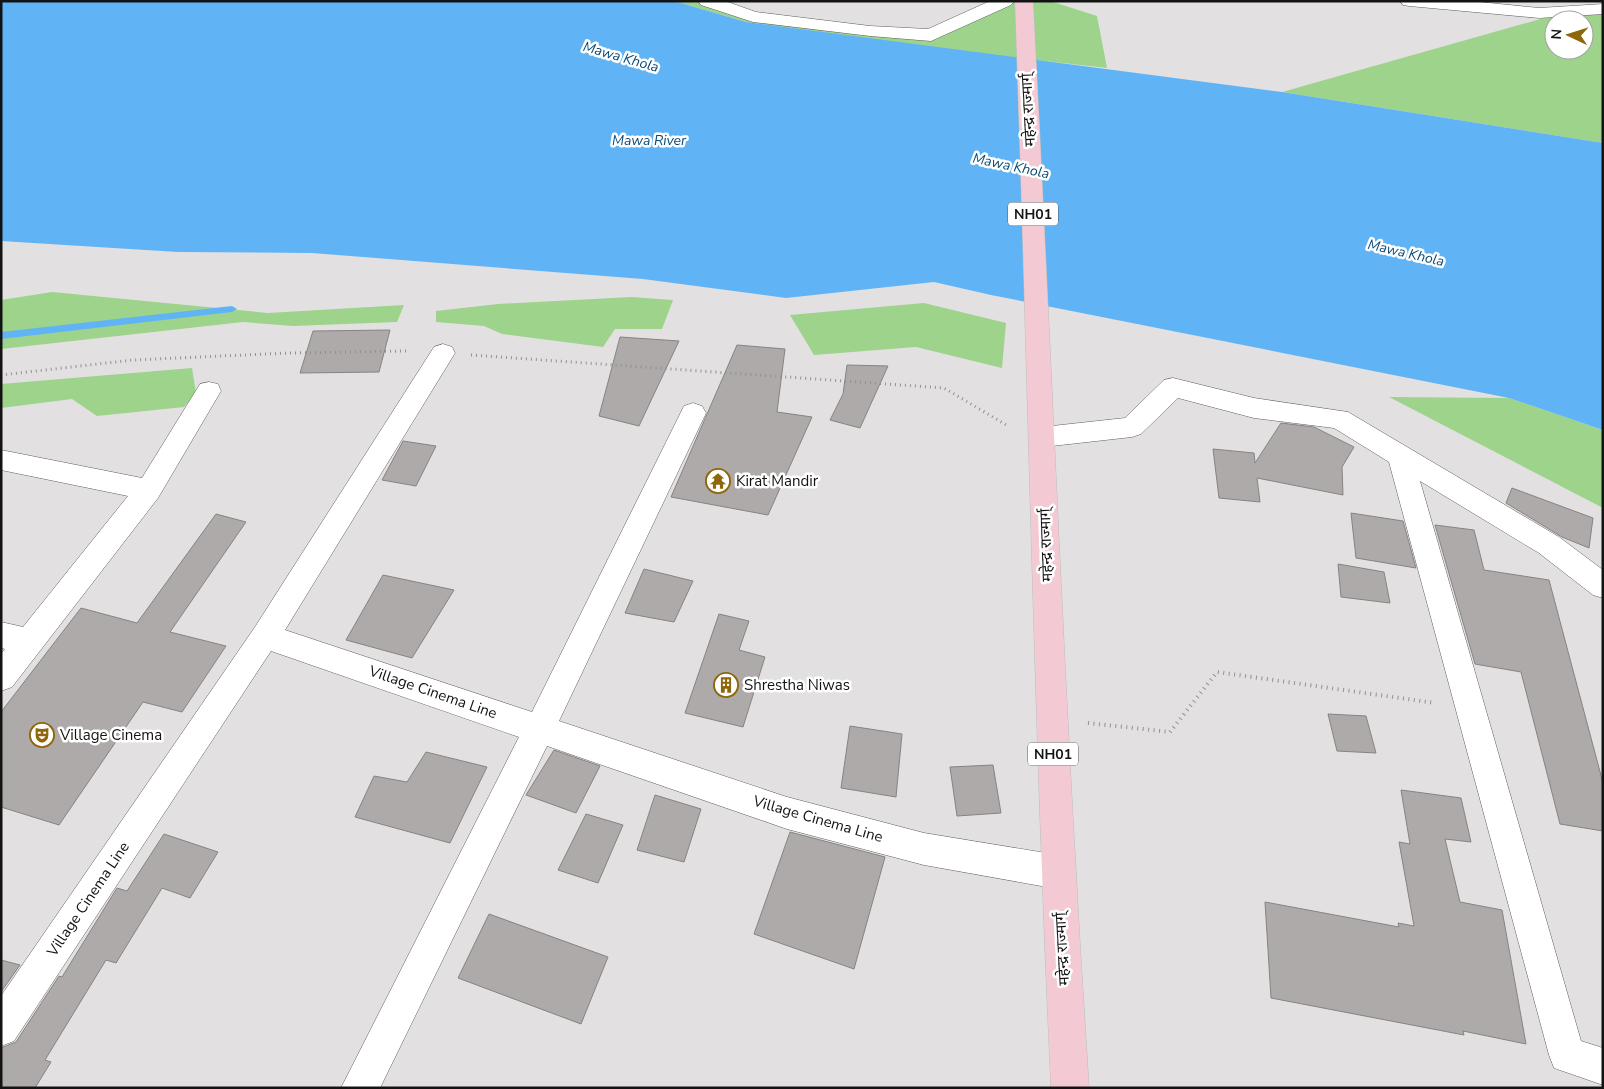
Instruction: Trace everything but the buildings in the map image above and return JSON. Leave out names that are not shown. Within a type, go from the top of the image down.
[{"type":"highway","name":"महेन्द्र राज्मार्ग्","points":[[1018,4],[1043,428],[1058,872],[1070,1088]]},
{"type":"street","points":[[707,1],[753,17],[870,32],[932,35],[1018,4]]},
{"type":"street","points":[[1409,1],[1540,13],[1603,9]]},
{"type":"street","points":[[264,636],[443,353]]},
{"type":"street","points":[[1043,428],[1132,427],[1173,387],[1254,408],[1339,419],[1549,545],[1603,586]]},
{"type":"street","points":[[1,677],[149,490],[209,391]]},
{"type":"street","points":[[360,1088],[540,728],[693,413]]},
{"type":"street","points":[[1400,455],[1567,1055],[1603,1067]]},
{"type":"street","points":[[1,460],[149,490]]},
{"type":"street","points":[[1,635],[29,642]]},
{"type":"street","name":"Village Cinema Line","points":[[1,1028],[264,636],[787,813],[924,849],[1058,872]]},
{"type":"path","points":[[1,375],[133,360],[289,352],[443,353],[944,388],[1020,433],[1043,428]]},
{"type":"path","points":[[1052,720],[1170,732],[1217,672],[1470,709]]},
{"type":"green space","points":[[674,1],[707,1],[753,17],[931,35],[1005,1],[1050,1],[1097,16],[1107,68],[982,54],[746,22]]},
{"type":"green space","points":[[1603,5],[1603,143],[1282,92],[1544,18],[1544,60],[1594,60],[1594,10],[1572,10]]},
{"type":"green space","points":[[52,292],[268,313],[404,305],[397,322],[293,326],[243,322],[1,349],[1,300]]},
{"type":"green space","points":[[631,297],[673,300],[662,329],[615,329],[603,347],[502,334],[484,326],[436,322],[436,311],[498,304]]},
{"type":"green space","points":[[924,303],[1006,323],[1002,368],[916,347],[814,355],[790,315]]},
{"type":"green space","points":[[192,368],[196,393],[184,407],[97,416],[72,399],[1,408],[1,384]]},
{"type":"green space","points":[[1389,397],[1509,398],[1603,430],[1603,508]]},
{"type":"water","name":"Mawa River","points":[[1,1],[674,1],[746,22],[1282,92],[1603,143],[1603,430],[1509,398],[934,282],[786,298],[643,279],[312,253],[178,252],[1,241]]},
{"type":"waterway","points":[[1,336],[232,309]]},
{"type":"place","name":"Kirat Mandir","points":[[718,481]]},
{"type":"place","name":"Shrestha Niwas","points":[[726,685]]},
{"type":"place","name":"Village Cinema","points":[[42,735]]},
{"type":"water label","name":"Mawa Khola","points":[[621,57]]},
{"type":"water label","name":"Mawa Khola","points":[[1011,166]]},
{"type":"water label","name":"Mawa Khola","points":[[1406,253]]}]
